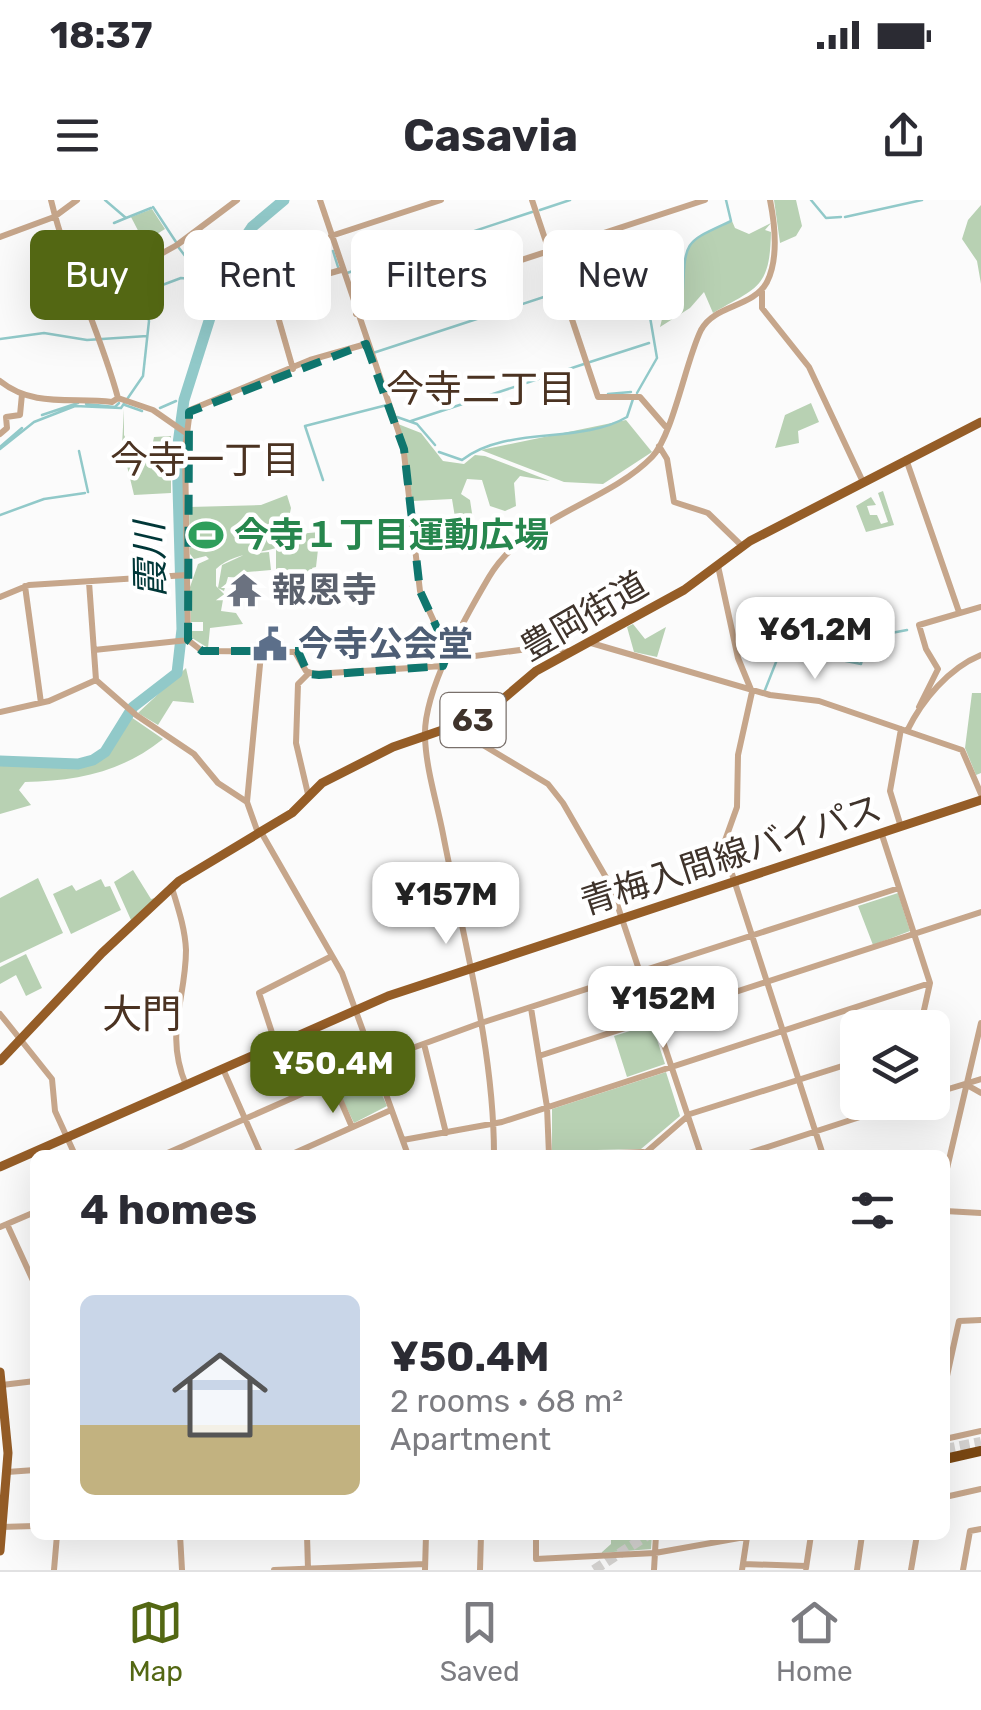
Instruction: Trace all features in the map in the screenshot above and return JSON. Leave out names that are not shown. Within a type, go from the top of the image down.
[{"type":"highway","points":[[950,1460],[981,1453]]},
{"type":"main road","name":"豊岡街道","points":[[0,1061],[172,888],[292,814],[308,794],[370,758],[498,706],[530,675],[718,566],[742,546],[981,422]]},
{"type":"main road","name":"青梅入間線バイパス","points":[[38,1150],[355,1010],[468,969],[882,835],[981,796]]},
{"type":"main road","name":"青梅入間線バイパス","points":[[0,1167],[30,1154]]},
{"type":"main road","points":[[0,1372],[8,1472],[0,1551]]},
{"type":"street","points":[[51,200],[59,230]]},
{"type":"street","points":[[0,238],[54,217],[77,200]]},
{"type":"street","points":[[164,252],[237,200]]},
{"type":"street","points":[[320,200],[329,230]]},
{"type":"street","points":[[351,299],[331,236],[441,200]]},
{"type":"street","points":[[532,200],[543,235]]},
{"type":"street","points":[[613,230],[705,200]]},
{"type":"street","points":[[770,200],[774,247],[770,275],[762,289],[762,308],[810,367],[862,482]]},
{"type":"street","points":[[292,368],[268,282],[272,278],[302,281],[341,270]]},
{"type":"street","points":[[494,1150],[478,1024],[425,736],[445,659],[491,574],[509,554],[552,518],[645,462],[660,446],[702,329],[715,315],[762,289]]},
{"type":"street","points":[[92,320],[122,400]]},
{"type":"street","points":[[358,320],[404,449],[420,592],[445,659]]},
{"type":"street","points":[[572,320],[598,396],[640,397],[666,426]]},
{"type":"street","points":[[183,641],[184,432],[193,407],[366,344]]},
{"type":"street","points":[[0,380],[22,394],[45,401],[122,400],[152,410],[184,432]]},
{"type":"street","points":[[0,434],[7,428],[6,417],[20,415],[22,394]]},
{"type":"street","points":[[660,446],[667,459],[674,502],[708,513],[742,546]]},
{"type":"street","points":[[906,459],[959,612]]},
{"type":"street","points":[[718,566],[738,658],[750,688],[738,754],[737,807],[722,842],[821,1150]]},
{"type":"street","points":[[0,597],[25,585],[182,575]]},
{"type":"street","points":[[89,582],[96,680],[136,715],[194,754],[218,783],[247,802]]},
{"type":"street","points":[[25,585],[41,704]]},
{"type":"street","points":[[902,828],[890,791],[904,730],[938,669],[926,649],[920,625],[981,607]]},
{"type":"street","points":[[94,650],[183,641],[202,652],[295,652],[308,674]]},
{"type":"street","points":[[591,642],[750,688],[814,700],[964,752],[981,796]]},
{"type":"street","points":[[308,794],[296,739],[297,686],[308,674],[550,646],[572,652]]},
{"type":"street","points":[[261,654],[247,802],[260,832],[332,956],[406,1150]]},
{"type":"street","points":[[919,708],[958,666],[981,655]]},
{"type":"street","points":[[0,712],[41,704],[96,680]]},
{"type":"street","points":[[453,727],[554,791],[611,886],[699,1150]]},
{"type":"street","points":[[882,835],[930,984],[924,1010]]},
{"type":"street","points":[[172,888],[185,944],[174,1019],[178,1065],[186,1085]]},
{"type":"street","points":[[175,1150],[374,1062],[478,1024],[899,888]]},
{"type":"street","points":[[540,1056],[981,912]]},
{"type":"street","points":[[276,1045],[260,994],[332,956]]},
{"type":"street","points":[[403,1140],[493,1125],[930,984]]},
{"type":"street","points":[[531,1008],[550,1150]]},
{"type":"street","points":[[0,1014],[52,1079],[56,1111],[73,1150]]},
{"type":"street","points":[[950,1156],[981,1023]]},
{"type":"street","points":[[424,1044],[446,1132]]},
{"type":"street","points":[[647,1150],[686,1116],[840,1067]]},
{"type":"street","points":[[223,1069],[259,1150]]},
{"type":"street","points":[[950,1090],[981,1079]]},
{"type":"street","points":[[332,1081],[352,1127]]},
{"type":"street","points":[[967,1086],[981,1093]]},
{"type":"street","points":[[301,1150],[392,1110]]},
{"type":"street","points":[[758,1150],[850,1120]]},
{"type":"street","points":[[950,1211],[981,1213]]},
{"type":"street","points":[[30,1214],[4,1226],[30,1266]]},
{"type":"street","points":[[950,1364],[960,1321],[981,1320]]},
{"type":"street","points":[[2,1385],[30,1382]]},
{"type":"street","points":[[950,1438],[981,1431]]},
{"type":"street","points":[[8,1472],[30,1470]]},
{"type":"street","points":[[950,1496],[981,1489]]},
{"type":"street","points":[[1,1527],[30,1526]]},
{"type":"street","points":[[963,1570],[970,1530],[981,1529]]},
{"type":"street","points":[[54,1570],[57,1540]]},
{"type":"street","points":[[180,1540],[182,1570]]},
{"type":"street","points":[[307,1540],[308,1569]]},
{"type":"street","points":[[274,1570],[425,1567],[426,1540]]},
{"type":"street","points":[[480,1570],[482,1540]]},
{"type":"street","points":[[536,1540],[536,1559],[655,1553],[728,1540]]},
{"type":"street","points":[[654,1570],[656,1540]]},
{"type":"street","points":[[750,1540],[743,1567],[806,1568],[810,1540]]},
{"type":"street","points":[[856,1570],[861,1540]]},
{"type":"street","points":[[911,1570],[916,1540]]},
{"type":"street","points":[[562,1570],[563,1558]]},
{"type":"highlighted area","points":[[366,344],[404,449],[420,591],[448,652],[443,666],[319,675],[308,674],[298,651],[202,651],[188,640],[189,412]]},
{"type":"green space","points":[[774,200],[796,200],[802,226],[796,236],[780,243]]},
{"type":"green space","points":[[981,205],[981,284],[977,261],[962,239],[968,220]]},
{"type":"green space","points":[[152,209],[165,229],[138,230],[131,217]]},
{"type":"green space","points":[[732,221],[735,228],[749,234],[771,223],[765,230],[771,232],[768,265],[750,291],[713,313],[704,292],[684,312],[685,261],[691,244]]},
{"type":"green space","points":[[811,403],[819,422],[798,431],[799,443],[775,448],[785,415]]},
{"type":"green space","points":[[124,409],[124,435],[134,454],[151,451],[154,437],[171,436],[171,493],[134,495],[122,445]]},
{"type":"green space","points":[[626,420],[652,452],[603,484],[564,482],[481,450]]},
{"type":"green space","points":[[398,424],[421,433],[443,461],[464,464],[475,455],[485,456],[550,481],[520,476],[514,483],[516,506],[505,511],[490,506],[482,480],[467,479],[461,494],[470,500],[477,546],[460,548],[452,499],[413,501]]},
{"type":"green space","points":[[883,491],[894,525],[866,532],[856,506],[871,497],[876,505],[867,506],[870,515],[877,515],[881,524],[888,522],[878,493]]},
{"type":"green space","points":[[287,495],[291,508],[286,532],[276,532],[275,536],[320,532],[316,567],[312,568],[316,579],[276,579],[299,575],[300,571],[276,574],[276,548],[223,564],[216,569],[216,586],[224,594],[221,611],[236,613],[243,624],[210,628],[208,648],[192,638],[191,631],[203,631],[203,622],[191,622],[190,587],[198,564],[209,559],[194,559],[190,554],[189,507],[261,505]]},
{"type":"green space","points":[[269,552],[271,570],[247,572],[246,578],[228,577],[224,591],[218,588],[222,565],[246,554]]},
{"type":"green space","points":[[633,624],[645,639],[666,627],[657,657],[634,652],[627,627]]},
{"type":"green space","points":[[186,668],[194,703],[173,701],[158,725],[138,713]]},
{"type":"green space","points":[[972,693],[981,693],[981,773],[976,775],[965,748]]},
{"type":"green space","points":[[131,717],[163,739],[131,760],[98,773],[25,782],[19,790],[31,805],[0,814],[0,764],[90,765],[109,752]]},
{"type":"green space","points":[[133,870],[151,899],[155,898],[131,920],[114,882]]},
{"type":"green space","points":[[38,878],[63,933],[0,963],[0,898]]},
{"type":"green space","points":[[101,879],[105,887],[110,886],[121,910],[71,934],[53,894],[72,885],[76,891]]},
{"type":"green space","points":[[898,893],[910,931],[873,945],[858,906]]},
{"type":"green space","points":[[26,954],[42,988],[26,996],[16,975],[0,984],[0,967]]},
{"type":"green space","points":[[652,1024],[665,1064],[627,1077],[614,1036]]},
{"type":"green space","points":[[370,1067],[387,1106],[354,1123],[335,1084]]},
{"type":"green space","points":[[666,1072],[680,1116],[641,1149],[552,1150],[552,1109]]},
{"type":"green space","points":[[611,1540],[652,1540],[651,1549],[601,1553]]},
{"type":"waterway","points":[[105,200],[126,218],[151,208]]},
{"type":"waterway","name":"霞川","points":[[0,761],[78,764],[93,760],[105,752],[133,707],[177,673],[182,629],[177,451],[184,400],[227,264],[252,227],[284,200]]},
{"type":"waterway","points":[[540,210],[570,200]]},
{"type":"waterway","points":[[637,393],[657,358],[650,317],[683,289],[685,260],[691,244],[731,221],[726,200]]},
{"type":"waterway","points":[[811,200],[826,218],[841,217]]},
{"type":"waterway","points":[[845,217],[922,200]]},
{"type":"waterway","points":[[153,207],[176,242]]},
{"type":"waterway","points":[[347,273],[532,212]]},
{"type":"waterway","points":[[114,223],[126,218]]},
{"type":"waterway","points":[[179,248],[184,255]]},
{"type":"waterway","points":[[333,251],[338,267]]},
{"type":"waterway","points":[[0,449],[34,422],[75,406],[121,408],[143,376],[149,321],[141,293],[184,278]]},
{"type":"waterway","points":[[373,353],[543,297]]},
{"type":"waterway","points":[[0,339],[44,333],[87,340],[147,336]]},
{"type":"waterway","points":[[590,362],[649,343]]},
{"type":"waterway","points":[[411,421],[584,364]]},
{"type":"waterway","points":[[608,394],[631,392]]},
{"type":"waterway","points":[[439,452],[462,460],[500,442],[587,431],[627,417],[633,399]]},
{"type":"waterway","points":[[160,408],[176,401]]},
{"type":"waterway","points":[[42,415],[78,403]]},
{"type":"waterway","points":[[86,404],[115,407],[119,403]]},
{"type":"waterway","name":"霞川","points":[[180,403],[183,406]]},
{"type":"waterway","points":[[125,405],[142,411]]},
{"type":"waterway","points":[[323,480],[305,426],[387,405]]},
{"type":"waterway","points":[[397,417],[417,424],[435,445]]},
{"type":"waterway","points":[[0,447],[22,428]]},
{"type":"waterway","points":[[79,451],[88,492]]},
{"type":"waterway","points":[[0,515],[44,499],[85,493]]},
{"type":"waterway","points":[[844,642],[907,630]]},
{"type":"waterway","points":[[805,634],[841,643]]},
{"type":"waterway","points":[[841,660],[861,664],[866,641]]},
{"type":"waterway","points":[[765,690],[782,647],[838,659]]},
{"type":"tunnel","points":[[950,1448],[981,1442]]},
{"type":"tunnel","points":[[594,1570],[640,1540]]},
{"type":"place","name":"今寺１丁目運動広場","points":[[206,535]]},
{"type":"place","name":"報恩寺","points":[[244,590]]},
{"type":"place","name":"今寺公会堂","points":[[270,644]]},
{"type":"district","name":"今寺二丁目","points":[[481,389]]},
{"type":"district","name":"今寺一丁目","points":[[205,460]]},
{"type":"district","name":"大門","points":[[142,1014]]}]
